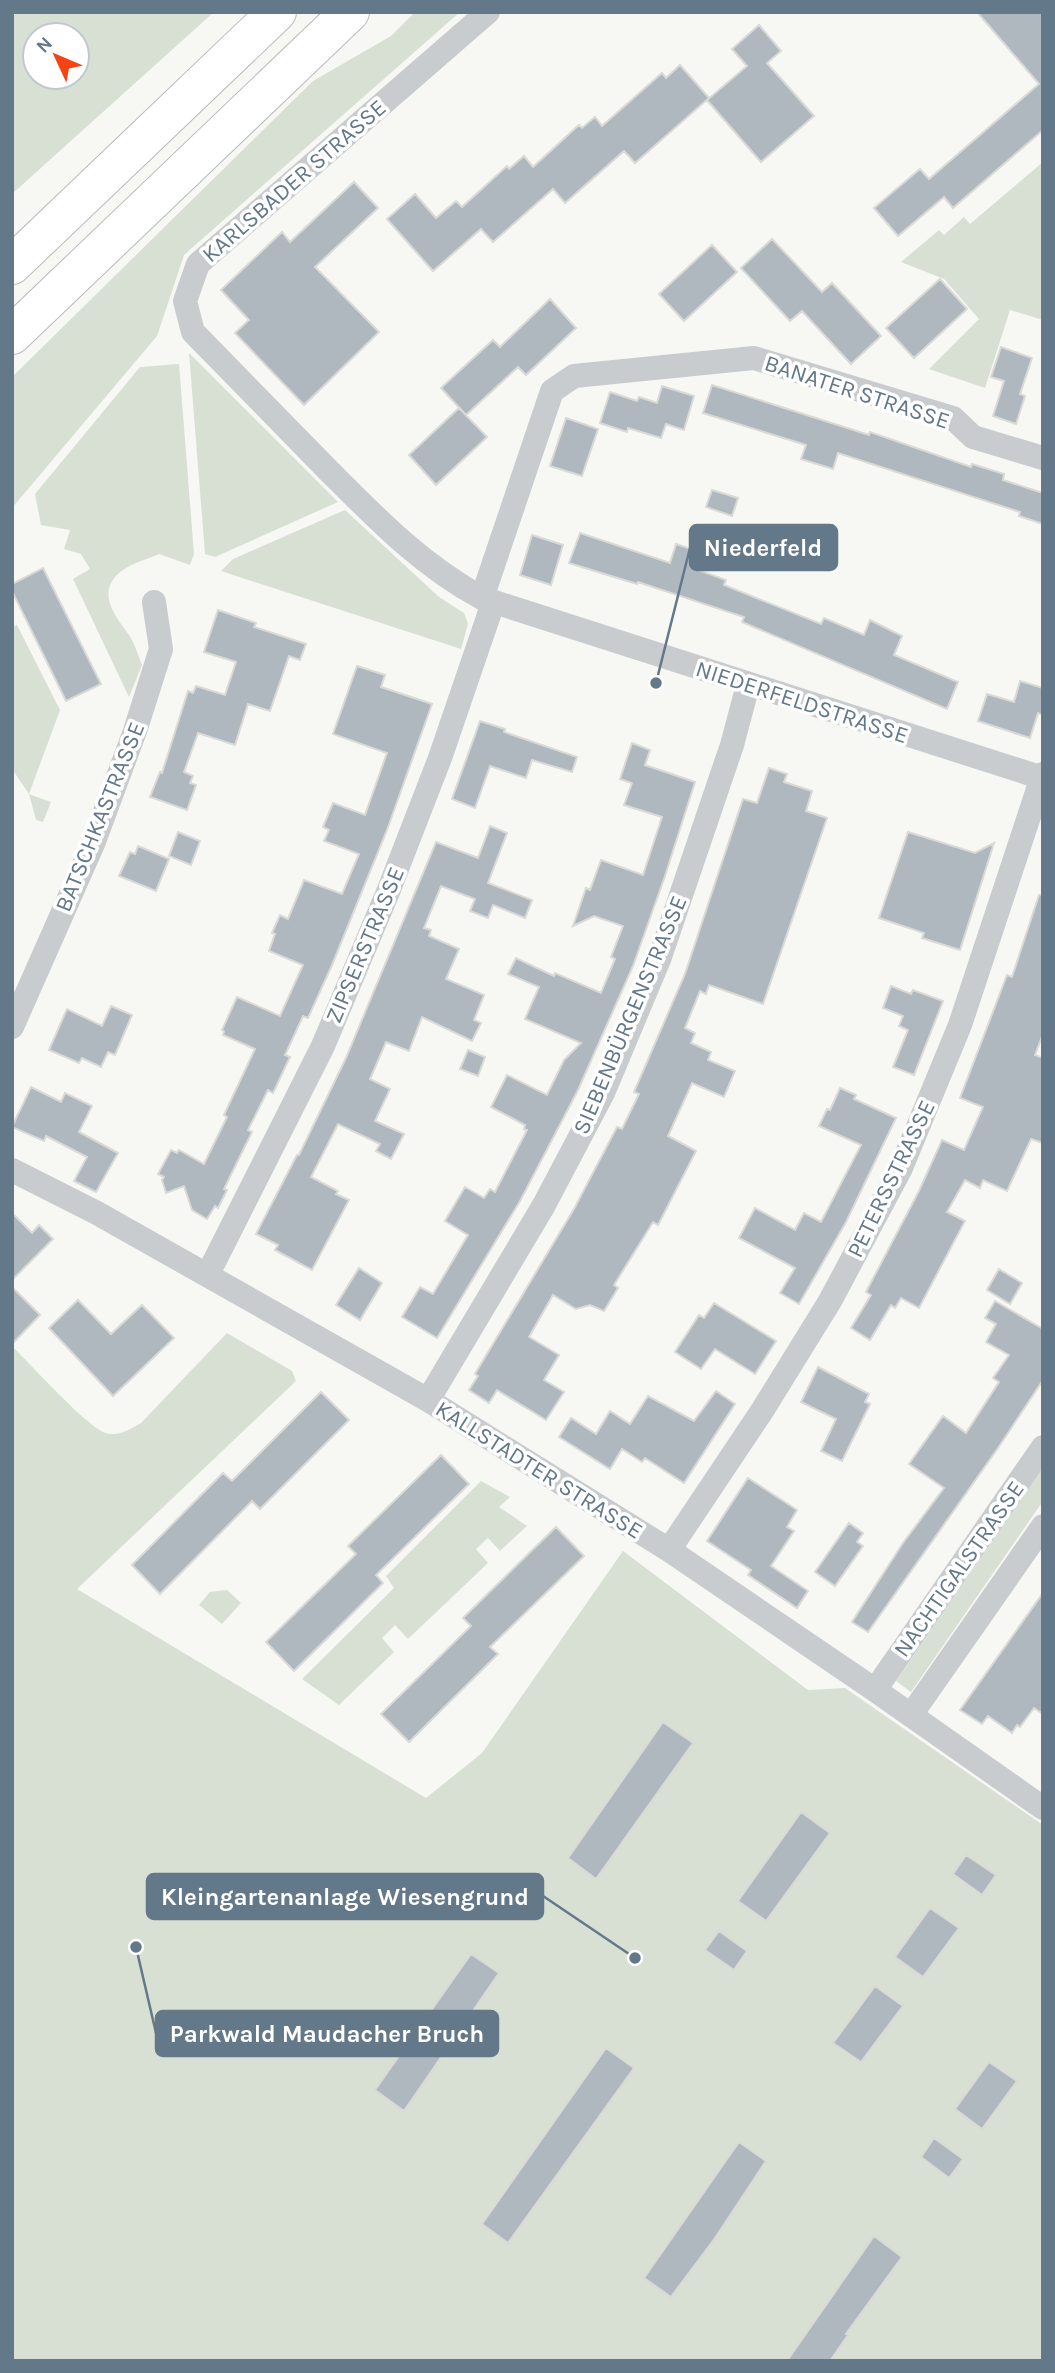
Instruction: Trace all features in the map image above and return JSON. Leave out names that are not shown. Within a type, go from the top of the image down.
[{"type":"highway","points":[[12,265],[277,12]]},
{"type":"highway","points":[[12,335],[350,12]]},
{"type":"street","name":"KARLSBADER STRASSE","points":[[487,601],[425,563],[347,489],[193,332],[185,302],[198,264],[488,12]]},
{"type":"street","name":"BANATER STRASSE","points":[[487,601],[552,391],[574,376],[754,358],[953,418],[973,437],[1043,458]]},
{"type":"street","name":"BATSCHKASTRASSE","points":[[12,1027],[93,844],[135,731],[162,649],[154,601]]},
{"type":"street","name":"NIEDERFELDSTRASSE","points":[[487,601],[1042,776]]},
{"type":"street","name":"ZIPSERSTRASSE","points":[[208,1275],[323,1046],[383,905],[440,758],[487,601]]},
{"type":"street","name":"SIEBENBÜRGENSTRASSE","points":[[428,1400],[544,1205],[603,1093],[664,946],[732,745],[748,685]]},
{"type":"street","name":"PETERSSTRASSE","points":[[669,1550],[762,1411],[830,1301],[901,1168],[960,1025],[1042,776]]},
{"type":"street","name":"KALLSTADTER STRASSE","points":[[12,1170],[97,1213],[428,1400],[669,1550],[1043,1808]]},
{"type":"street","name":"NACHTIGALSTRASSE","points":[[875,1690],[1043,1447]]},
{"type":"street","name":"NACHTIGALSTRASSE","points":[[911,1715],[1043,1526]]},
{"type":"shaded area","points":[[12,12],[214,12],[12,194]]},
{"type":"shaded area","points":[[415,12],[460,12],[184,255],[157,336],[12,508],[12,377],[313,81],[391,36]]},
{"type":"shaded area","points":[[1043,162],[1043,320],[1010,310],[985,388],[929,369],[979,319],[944,279],[901,262],[939,230],[944,235],[964,217],[970,224]]},
{"type":"shaded area","points":[[189,353],[338,502],[215,557],[205,554]]},
{"type":"shaded area","points":[[179,364],[194,554],[190,565],[159,554],[124,569],[110,585],[108,592],[112,608],[131,638],[142,665],[129,697],[73,579],[90,569],[81,554],[64,549],[70,530],[41,525],[35,494],[140,367]]},
{"type":"shaded area","points":[[345,510],[439,597],[464,613],[468,624],[461,649],[221,571],[233,559]]},
{"type":"shaded area","points":[[17,625],[60,710],[29,794],[12,769],[12,627]]},
{"type":"shaded area","points":[[29,794],[51,802],[43,822],[36,820]]},
{"type":"shaded area","points":[[227,1333],[292,1371],[296,1381],[77,1589],[426,1798],[482,1753],[623,1551],[808,1690],[845,1688],[1043,1825],[1043,2361],[12,2361],[12,1349],[14,1348],[86,1420],[106,1433],[115,1434],[141,1423]]},
{"type":"shaded area","points":[[1043,1468],[1043,1501],[911,1692],[896,1681]]},
{"type":"shaded area","points":[[481,1481],[510,1497],[499,1507],[527,1526],[500,1551],[488,1538],[476,1549],[488,1563],[408,1639],[395,1625],[382,1638],[394,1652],[339,1705],[302,1679],[394,1588],[386,1576]]},
{"type":"shaded area","points":[[227,1590],[241,1603],[222,1624],[199,1605],[210,1592]]},
{"type":"building","points":[[977,12],[1043,12],[1043,130],[953,208],[944,197],[898,236],[874,208],[920,169],[929,179],[1039,84]]},
{"type":"building","points":[[759,25],[781,51],[767,63],[814,116],[761,162],[707,100],[747,66],[732,49]]},
{"type":"building","points":[[680,65],[709,98],[635,163],[624,151],[565,203],[553,189],[493,242],[481,229],[433,271],[387,219],[415,194],[436,218],[456,201],[462,207],[507,166],[509,169],[524,156],[533,167],[579,125],[582,128],[595,117],[602,126],[662,73],[666,78]]},
{"type":"building","points":[[354,182],[378,208],[315,267],[379,332],[304,405],[235,333],[249,320],[221,290],[282,232],[290,242]]},
{"type":"building","points":[[772,239],[822,292],[832,283],[881,336],[851,364],[802,311],[790,321],[741,268]]},
{"type":"building","points":[[712,245],[737,272],[684,321],[659,294]]},
{"type":"building","points":[[940,279],[967,309],[914,358],[886,328]]},
{"type":"building","points":[[550,299],[576,328],[526,375],[518,367],[466,415],[441,388],[493,340],[500,347]]},
{"type":"building","points":[[1001,347],[1032,358],[1020,394],[1025,396],[1016,424],[993,416],[1004,381],[991,377]]},
{"type":"building","points":[[712,385],[869,435],[870,432],[971,467],[972,464],[1004,474],[1003,480],[1043,493],[1043,524],[1019,516],[1020,512],[838,453],[833,469],[801,459],[806,445],[703,413]]},
{"type":"building","points":[[662,386],[694,396],[684,430],[666,424],[661,438],[628,428],[627,432],[600,423],[610,392],[637,401],[639,397],[657,403]]},
{"type":"building","points":[[459,408],[487,437],[436,485],[409,455]]},
{"type":"building","points":[[566,418],[598,429],[582,476],[550,466]]},
{"type":"building","points":[[712,490],[738,498],[732,516],[706,507]]},
{"type":"building","points":[[580,533],[670,563],[676,544],[703,553],[698,570],[726,580],[724,585],[821,624],[824,618],[864,635],[870,620],[902,636],[894,655],[958,682],[947,709],[742,622],[744,617],[638,582],[637,584],[569,563]]},
{"type":"building","points":[[532,535],[563,545],[551,585],[520,575]]},
{"type":"building","points":[[43,568],[101,684],[66,701],[12,591],[12,584]]},
{"type":"building","points":[[218,610],[256,623],[254,627],[306,644],[300,660],[289,656],[270,711],[248,704],[235,745],[198,733],[184,772],[193,776],[190,783],[196,785],[187,810],[150,797],[160,772],[162,773],[188,691],[193,693],[196,686],[225,695],[236,662],[204,652]]},
{"type":"building","points":[[357,666],[385,675],[381,687],[432,704],[387,830],[332,965],[308,1018],[303,1016],[285,1055],[290,1057],[273,1093],[268,1090],[248,1130],[252,1132],[224,1189],[227,1190],[218,1208],[215,1206],[207,1219],[192,1210],[184,1186],[166,1193],[162,1180],[164,1177],[158,1174],[171,1150],[177,1153],[179,1150],[204,1164],[227,1117],[224,1115],[255,1049],[223,1035],[222,1030],[237,997],[280,1016],[303,965],[269,951],[275,934],[272,933],[280,915],[288,919],[304,880],[342,894],[359,854],[324,841],[329,830],[323,827],[333,803],[365,815],[387,753],[333,734]]},
{"type":"building","points":[[1020,681],[1043,688],[1043,715],[1038,713],[1030,738],[978,721],[987,694],[1014,702]]},
{"type":"building","points":[[480,721],[577,757],[572,772],[532,760],[526,778],[490,766],[475,808],[452,799]]},
{"type":"building","points":[[632,743],[650,750],[645,765],[695,782],[665,876],[633,966],[578,1090],[520,1201],[437,1338],[402,1317],[420,1287],[433,1294],[468,1235],[445,1221],[465,1187],[484,1198],[490,1189],[495,1192],[527,1130],[524,1129],[525,1125],[491,1107],[507,1075],[547,1095],[564,1060],[581,1043],[525,1019],[539,987],[508,974],[516,958],[554,976],[555,973],[601,993],[615,959],[611,957],[623,926],[594,916],[573,926],[586,888],[590,890],[601,860],[643,875],[662,817],[624,805],[632,783],[620,779]]},
{"type":"building","points":[[769,768],[787,774],[784,782],[812,791],[806,811],[827,818],[763,1004],[709,985],[706,994],[700,991],[685,1028],[695,1033],[691,1043],[711,1052],[708,1060],[735,1071],[724,1097],[692,1083],[668,1136],[696,1151],[658,1225],[653,1222],[614,1285],[618,1288],[604,1311],[590,1305],[576,1309],[553,1295],[529,1337],[559,1355],[544,1380],[564,1392],[546,1420],[497,1390],[489,1403],[469,1390],[478,1376],[475,1374],[574,1209],[617,1127],[622,1129],[639,1094],[634,1092],[685,974],[743,799],[757,803]]},
{"type":"building","points":[[490,826],[507,833],[488,883],[532,900],[525,918],[493,905],[488,918],[470,911],[475,899],[441,886],[424,928],[431,930],[429,936],[459,949],[446,979],[484,995],[474,1020],[481,1023],[472,1041],[422,1017],[409,1051],[386,1042],[370,1079],[390,1089],[375,1121],[404,1134],[391,1159],[376,1151],[380,1144],[338,1124],[311,1177],[349,1200],[312,1270],[275,1250],[278,1245],[256,1234],[299,1155],[346,1058],[436,842],[478,858]]},
{"type":"building","points":[[178,832],[200,841],[191,865],[169,856]]},
{"type":"building","points":[[908,832],[975,853],[994,843],[960,950],[922,938],[924,933],[879,918]]},
{"type":"building","points":[[138,846],[169,859],[156,891],[119,876],[130,852],[135,854]]},
{"type":"building","points":[[1039,895],[1043,895],[1043,1034],[1035,1055],[1043,1058],[1043,1143],[1031,1139],[1007,1191],[983,1180],[980,1188],[965,1180],[947,1212],[965,1221],[919,1308],[901,1298],[895,1308],[891,1305],[870,1340],[851,1328],[871,1295],[866,1292],[919,1191],[942,1140],[964,1150],[983,1107],[960,1098],[1007,975],[1012,977]]},
{"type":"building","points":[[891,986],[911,994],[913,990],[943,1001],[914,1075],[893,1067],[908,1030],[899,1026],[903,1016],[883,1008]]},
{"type":"building","points":[[111,1006],[132,1015],[115,1055],[108,1052],[101,1067],[82,1058],[79,1063],[49,1050],[67,1009],[102,1026]]},
{"type":"building","points":[[468,1050],[485,1057],[478,1076],[460,1069]]},
{"type":"building","points":[[31,1087],[61,1102],[65,1093],[92,1106],[79,1132],[118,1153],[96,1192],[74,1181],[87,1157],[46,1136],[44,1141],[12,1127]]},
{"type":"building","points":[[840,1088],[856,1095],[854,1099],[896,1118],[846,1222],[799,1304],[780,1293],[795,1268],[739,1238],[755,1208],[795,1230],[804,1213],[821,1222],[861,1145],[819,1126]]},
{"type":"building","points":[[12,1213],[32,1233],[39,1225],[53,1239],[12,1280]]},
{"type":"building","points":[[359,1268],[382,1283],[360,1320],[336,1305]]},
{"type":"building","points":[[999,1269],[1022,1283],[1010,1304],[987,1290]]},
{"type":"building","points":[[12,1287],[40,1315],[12,1344]]},
{"type":"building","points":[[78,1300],[111,1334],[142,1305],[174,1338],[113,1396],[49,1328]]},
{"type":"building","points":[[995,1301],[1043,1329],[1043,1380],[868,1632],[852,1622],[903,1543],[944,1488],[909,1464],[943,1416],[966,1433],[999,1382],[993,1378],[1009,1355],[986,1342],[996,1324],[985,1318]]},
{"type":"building","points":[[714,1303],[776,1341],[755,1374],[715,1349],[701,1369],[675,1352],[699,1315],[704,1318]]},
{"type":"building","points":[[818,1367],[869,1394],[865,1402],[870,1404],[842,1461],[821,1451],[836,1419],[801,1402]]},
{"type":"building","points":[[716,1391],[735,1404],[684,1483],[645,1458],[642,1462],[622,1449],[610,1469],[559,1437],[571,1418],[596,1434],[610,1411],[630,1424],[648,1396],[694,1421]]},
{"type":"building","points":[[321,1392],[349,1420],[260,1509],[252,1501],[160,1594],[132,1565],[223,1473],[232,1481]]},
{"type":"building","points":[[441,1455],[469,1484],[376,1575],[383,1583],[294,1671],[266,1642],[356,1554],[348,1546]]},
{"type":"building","points":[[748,1478],[797,1510],[787,1527],[794,1531],[771,1566],[808,1591],[797,1608],[748,1575],[751,1570],[707,1541]]},
{"type":"building","points":[[849,1523],[863,1533],[857,1542],[863,1546],[835,1586],[815,1572]]},
{"type":"building","points":[[556,1527],[584,1556],[490,1647],[498,1654],[409,1742],[381,1714],[471,1626],[463,1618]]},
{"type":"building","points":[[1043,1593],[1043,1714],[1034,1708],[1012,1733],[988,1716],[982,1724],[960,1710]]},
{"type":"building","points":[[663,1722],[693,1743],[596,1879],[568,1858]]},
{"type":"building","points":[[801,1812],[830,1833],[766,1921],[738,1901]]},
{"type":"building","points":[[966,1855],[996,1875],[982,1895],[953,1874]]},
{"type":"building","points":[[930,1908],[959,1928],[923,1977],[895,1957]]},
{"type":"building","points":[[719,1931],[747,1951],[734,1970],[705,1950]]},
{"type":"building","points":[[471,1954],[499,1973],[404,2111],[375,2090]]},
{"type":"building","points":[[875,1986],[903,2006],[861,2062],[833,2043]]},
{"type":"building","points":[[606,2048],[634,2068],[508,2243],[482,2224]]},
{"type":"building","points":[[989,2062],[1017,2081],[982,2129],[955,2109]]},
{"type":"building","points":[[934,2138],[963,2159],[949,2178],[921,2157]]},
{"type":"building","points":[[739,2142],[766,2161],[715,2238],[671,2297],[644,2278]]},
{"type":"building","points":[[874,2236],[902,2257],[846,2334],[848,2335],[830,2361],[787,2361]]},
{"type":"place","name":"Niederfeld","points":[[656,683]]},
{"type":"place","name":"Parkwald Maudacher Bruch","points":[[136,1947]]},
{"type":"place","name":"Kleingartenanlage Wiesengrund","points":[[635,1958]]}]
